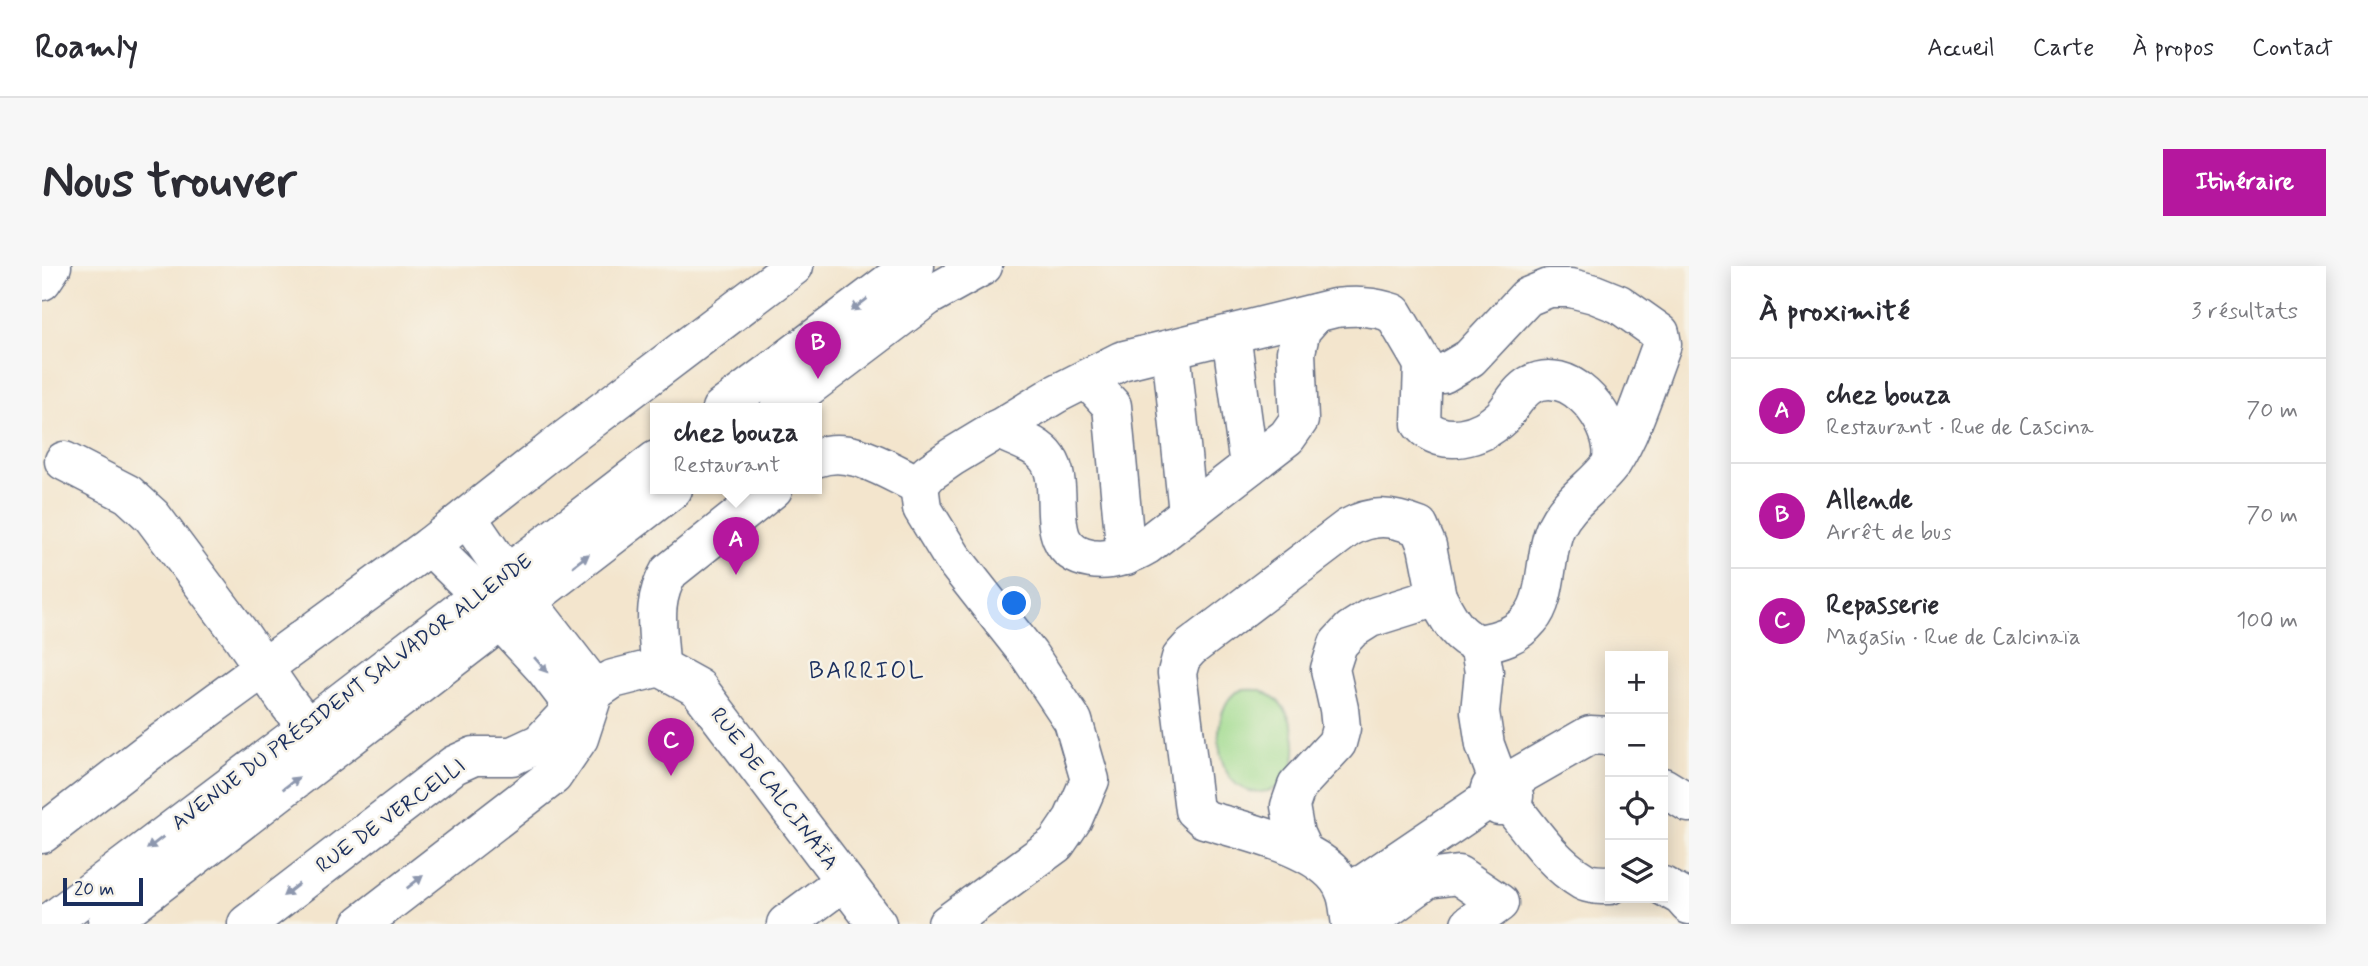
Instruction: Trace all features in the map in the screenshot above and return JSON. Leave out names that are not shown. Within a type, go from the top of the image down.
[{"type":"street","points":[[42,281],[52,266]]},
{"type":"street","points":[[42,834],[430,546],[794,266]]},
{"type":"street","points":[[729,403],[915,266]]},
{"type":"street","points":[[787,403],[927,297],[983,266]]},
{"type":"street","points":[[947,924],[1056,844],[1073,819],[1090,780],[1073,721],[1029,655],[952,557],[922,508],[919,485],[929,473],[997,429],[1121,361],[1315,313],[1357,306],[1375,307],[1393,313],[1423,364],[1432,374],[1443,374],[1470,358],[1527,297],[1549,288],[1594,294],[1619,304],[1660,333],[1661,344],[1627,433],[1612,463],[1566,509],[1554,531],[1547,571],[1533,617],[1518,632],[1479,644],[1466,639],[1456,629],[1437,597],[1427,546],[1419,527],[1401,520],[1366,518],[1323,547],[1190,648],[1181,658],[1177,681],[1194,810],[1205,819],[1303,851],[1333,871],[1348,907]]},
{"type":"street","points":[[997,429],[1034,445],[1048,460],[1054,477],[1058,528],[1066,546],[1077,556],[1098,560],[1126,556],[1147,545],[1287,437],[1299,420],[1296,352],[1301,330],[1315,313]]},
{"type":"street","points":[[1231,334],[1249,466]]},
{"type":"street","points":[[1171,349],[1188,513]]},
{"type":"street","points":[[1423,364],[1421,424],[1437,437],[1469,437],[1502,417],[1529,386],[1542,381],[1556,381],[1577,389],[1600,415],[1613,447],[1612,463]]},
{"type":"street","points":[[1087,379],[1112,405],[1126,556]]},
{"type":"street","points":[[822,457],[834,453],[849,454],[919,485]]},
{"type":"street","points":[[64,461],[128,494],[152,516],[242,635],[317,741],[107,924]]},
{"type":"street","name":"AVENUE DU PRÉSIDENT SALVADOR ALLENDE","points":[[48,924],[317,741],[504,598],[650,465]]},
{"type":"street","points":[[504,598],[665,494]]},
{"type":"street","points":[[660,667],[656,608],[659,589],[668,572],[767,494]]},
{"type":"street","points":[[361,924],[553,776],[579,738],[584,698],[545,669],[504,598],[467,517]]},
{"type":"street","points":[[430,546],[504,598]]},
{"type":"street","points":[[1303,851],[1295,834],[1290,806],[1297,786],[1337,743],[1341,728],[1330,669],[1338,644],[1351,630],[1370,618],[1437,597]]},
{"type":"street","points":[[1479,644],[1483,673],[1480,712],[1483,736],[1501,791],[1549,852],[1585,882],[1605,884]]},
{"type":"street","name":"RUE DE VERCELLI","points":[[247,924],[454,765],[474,756],[512,756],[540,743],[584,698],[613,679],[660,667]]},
{"type":"street","name":"RUE DE CALCINAÏA","points":[[660,667],[698,688],[877,924]]},
{"type":"street","points":[[1348,907],[1365,883],[1501,791],[1590,736],[1605,736]]},
{"type":"street","points":[[1668,790],[1689,803]]},
{"type":"street","points":[[1366,924],[1429,879],[1458,875],[1499,903],[1470,924]]},
{"type":"street","points":[[786,924],[844,881]]},
{"type":"street","points":[[1668,889],[1681,896],[1689,905]]},
{"type":"green space","points":[[1261,690],[1277,700],[1285,711],[1294,733],[1295,757],[1287,778],[1279,786],[1258,792],[1242,788],[1230,778],[1219,746],[1219,728],[1229,698],[1239,691]]},
{"type":"place","name":"Allende","points":[[818,379]]},
{"type":"place","name":"chez bouza","points":[[736,575]]},
{"type":"place","name":"Repasserie","points":[[671,776]]},
{"type":"district","name":"BARRIOL","points":[[867,671]]}]
